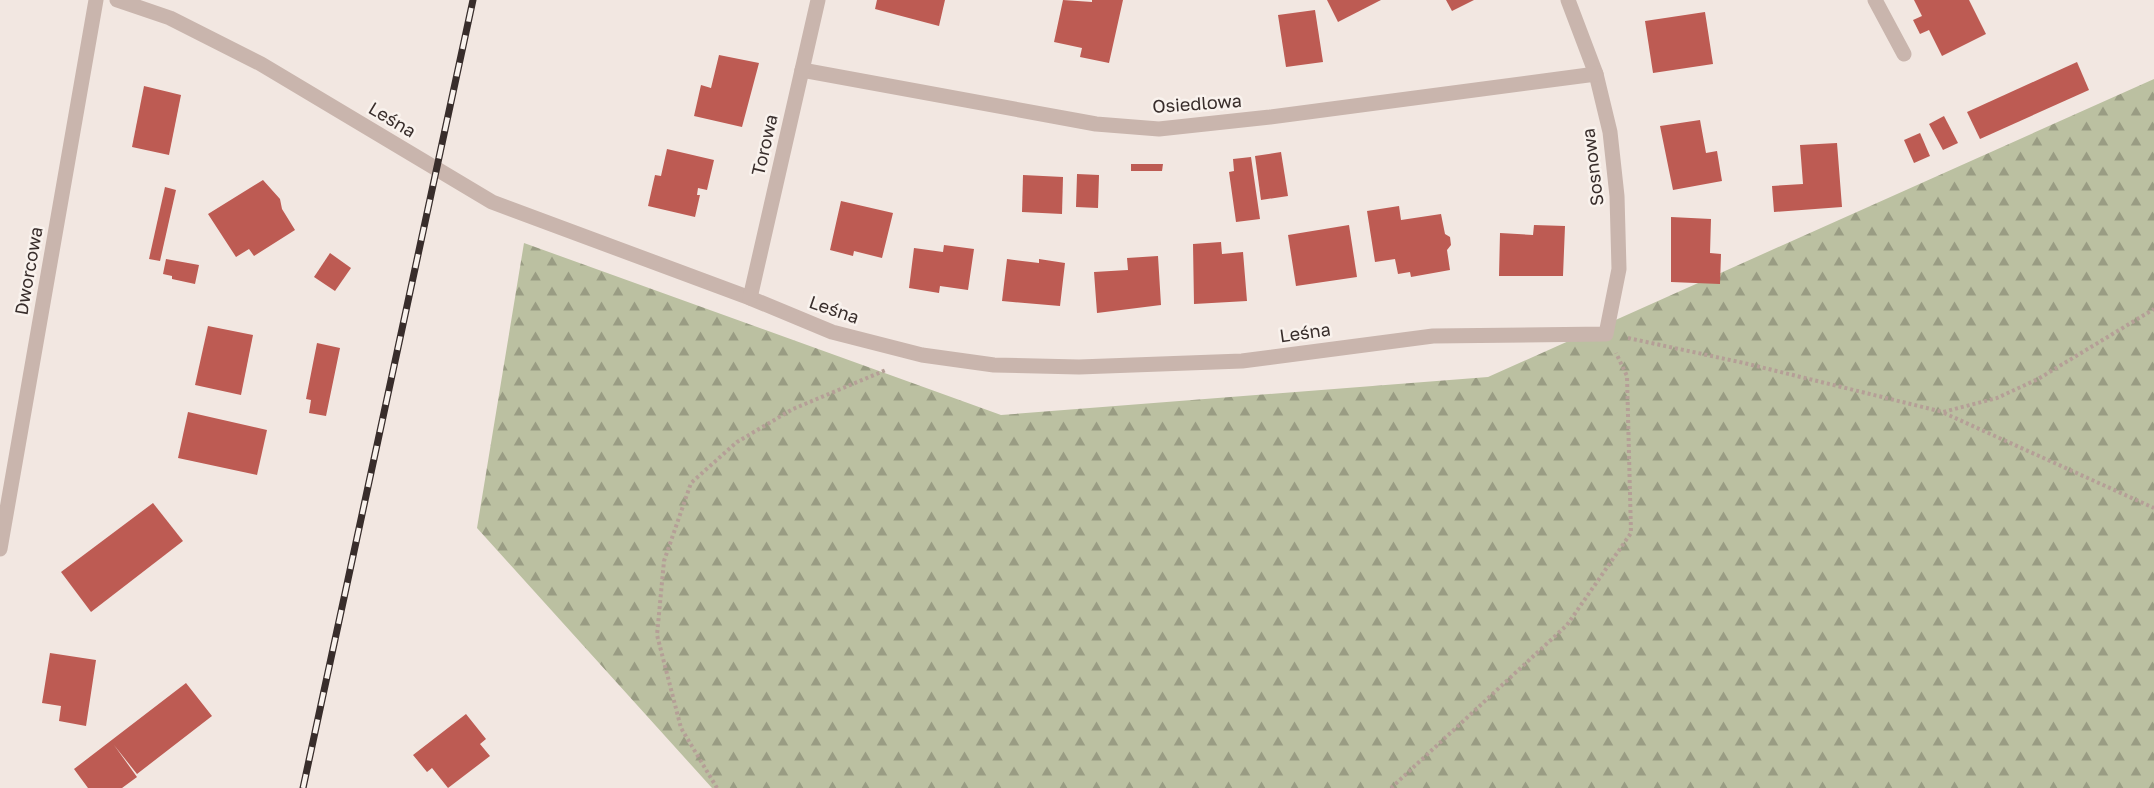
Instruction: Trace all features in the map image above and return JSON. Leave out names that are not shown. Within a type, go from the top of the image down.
[{"type":"street","name":"Dworcowa","points":[[0,549],[96,0]]},
{"type":"street","name":"Leśna","points":[[117,0],[170,18],[261,64],[492,202],[750,298],[832,332],[922,355],[994,365],[1079,367],[1242,361],[1433,336],[1606,334]]},
{"type":"street","name":"Torowa","points":[[750,298],[818,0]]},
{"type":"street","name":"Sosnowa","points":[[1568,0],[1596,74],[1610,132],[1617,196],[1619,269],[1606,334]]},
{"type":"street","points":[[1875,0],[1904,54]]},
{"type":"street","name":"Osiedlowa","points":[[802,70],[1096,124],[1158,129],[1270,117],[1596,74]]},
{"type":"path","points":[[1943,412],[1997,399],[2038,379],[2154,309]]},
{"type":"path","points":[[1606,334],[1744,363],[1943,412],[2154,508]]},
{"type":"path","points":[[1391,788],[1567,625],[1631,533],[1627,376],[1606,334]]},
{"type":"path","points":[[717,788],[681,728],[657,635],[664,561],[692,483],[737,442],[793,409],[922,355]]},
{"type":"green space","points":[[2154,79],[2154,788],[712,788],[477,528],[524,243],[1001,415],[1488,377]]},
{"type":"building","points":[[877,0],[945,0],[939,26],[875,9]]},
{"type":"building","points":[[1063,0],[1092,2],[1092,0],[1123,0],[1109,63],[1080,57],[1082,48],[1054,42]]},
{"type":"building","points":[[1327,0],[1381,0],[1338,22]]},
{"type":"building","points":[[1446,0],[1474,0],[1452,11]]},
{"type":"building","points":[[1914,0],[1969,0],[1986,34],[1942,56],[1929,30],[1920,34],[1913,20],[1922,16]]},
{"type":"building","points":[[1315,10],[1323,62],[1286,67],[1278,15]]},
{"type":"building","points":[[1705,12],[1713,64],[1653,73],[1645,21]]},
{"type":"building","points":[[719,55],[759,63],[742,127],[694,116],[701,85],[711,88]]},
{"type":"building","points":[[2077,62],[2089,90],[1980,139],[1967,112]]},
{"type":"building","points":[[144,86],[181,95],[169,155],[132,147]]},
{"type":"building","points":[[1944,116],[1958,143],[1943,150],[1929,124]]},
{"type":"building","points":[[1700,120],[1706,153],[1717,151],[1722,181],[1673,190],[1660,126]]},
{"type":"building","points":[[1920,133],[1930,156],[1914,163],[1904,140]]},
{"type":"building","points":[[1837,143],[1842,207],[1774,212],[1772,186],[1803,184],[1800,145]]},
{"type":"building","points":[[667,149],[714,160],[707,190],[698,188],[697,195],[700,195],[695,217],[648,206],[655,175],[661,176]]},
{"type":"building","points":[[1281,152],[1288,196],[1261,200],[1255,156]]},
{"type":"building","points":[[1251,157],[1260,219],[1236,222],[1229,172],[1234,171],[1233,159]]},
{"type":"building","points":[[1131,164],[1163,164],[1162,171],[1131,171]]},
{"type":"building","points":[[1077,174],[1099,175],[1098,208],[1076,207]]},
{"type":"building","points":[[1023,175],[1063,177],[1062,214],[1022,212]]},
{"type":"building","points":[[263,180],[280,199],[282,209],[295,230],[254,256],[249,249],[236,257],[208,214]]},
{"type":"building","points":[[165,187],[176,190],[160,261],[149,259]]},
{"type":"building","points":[[841,201],[893,213],[882,258],[854,251],[853,256],[830,250]]},
{"type":"building","points":[[1399,206],[1401,220],[1441,214],[1445,234],[1450,237],[1451,245],[1447,250],[1450,270],[1411,277],[1410,272],[1398,274],[1395,259],[1375,262],[1367,211]]},
{"type":"building","points":[[1671,217],[1711,219],[1710,253],[1721,254],[1720,284],[1671,282]]},
{"type":"building","points":[[1349,225],[1357,277],[1296,286],[1288,235]]},
{"type":"building","points":[[1534,225],[1565,226],[1563,276],[1499,276],[1500,233],[1533,235]]},
{"type":"building","points":[[1221,242],[1222,254],[1243,252],[1247,301],[1194,304],[1193,244]]},
{"type":"building","points":[[944,245],[974,249],[968,290],[940,286],[939,293],[909,288],[914,248],[943,252]]},
{"type":"building","points":[[330,253],[351,268],[335,291],[314,277]]},
{"type":"building","points":[[1158,256],[1161,305],[1097,313],[1094,272],[1128,270],[1127,258]]},
{"type":"building","points":[[166,259],[199,265],[195,284],[172,279],[172,276],[163,274]]},
{"type":"building","points":[[1007,259],[1039,263],[1039,259],[1065,263],[1060,306],[1002,301]]},
{"type":"building","points":[[208,326],[253,335],[241,395],[195,385]]},
{"type":"building","points":[[317,343],[340,348],[326,416],[309,413],[311,400],[306,399]]},
{"type":"building","points":[[188,412],[267,430],[257,475],[178,458]]},
{"type":"building","points":[[153,503],[183,541],[91,612],[61,572]]},
{"type":"building","points":[[50,653],[96,660],[86,726],[59,721],[61,706],[42,703]]},
{"type":"building","points":[[186,683],[212,716],[137,774],[114,745],[137,777],[122,788],[88,788],[74,769]]},
{"type":"building","points":[[466,714],[486,739],[480,744],[490,756],[448,788],[432,768],[427,772],[413,755]]},
{"type":"railway","points":[[303,788],[473,0]]}]
